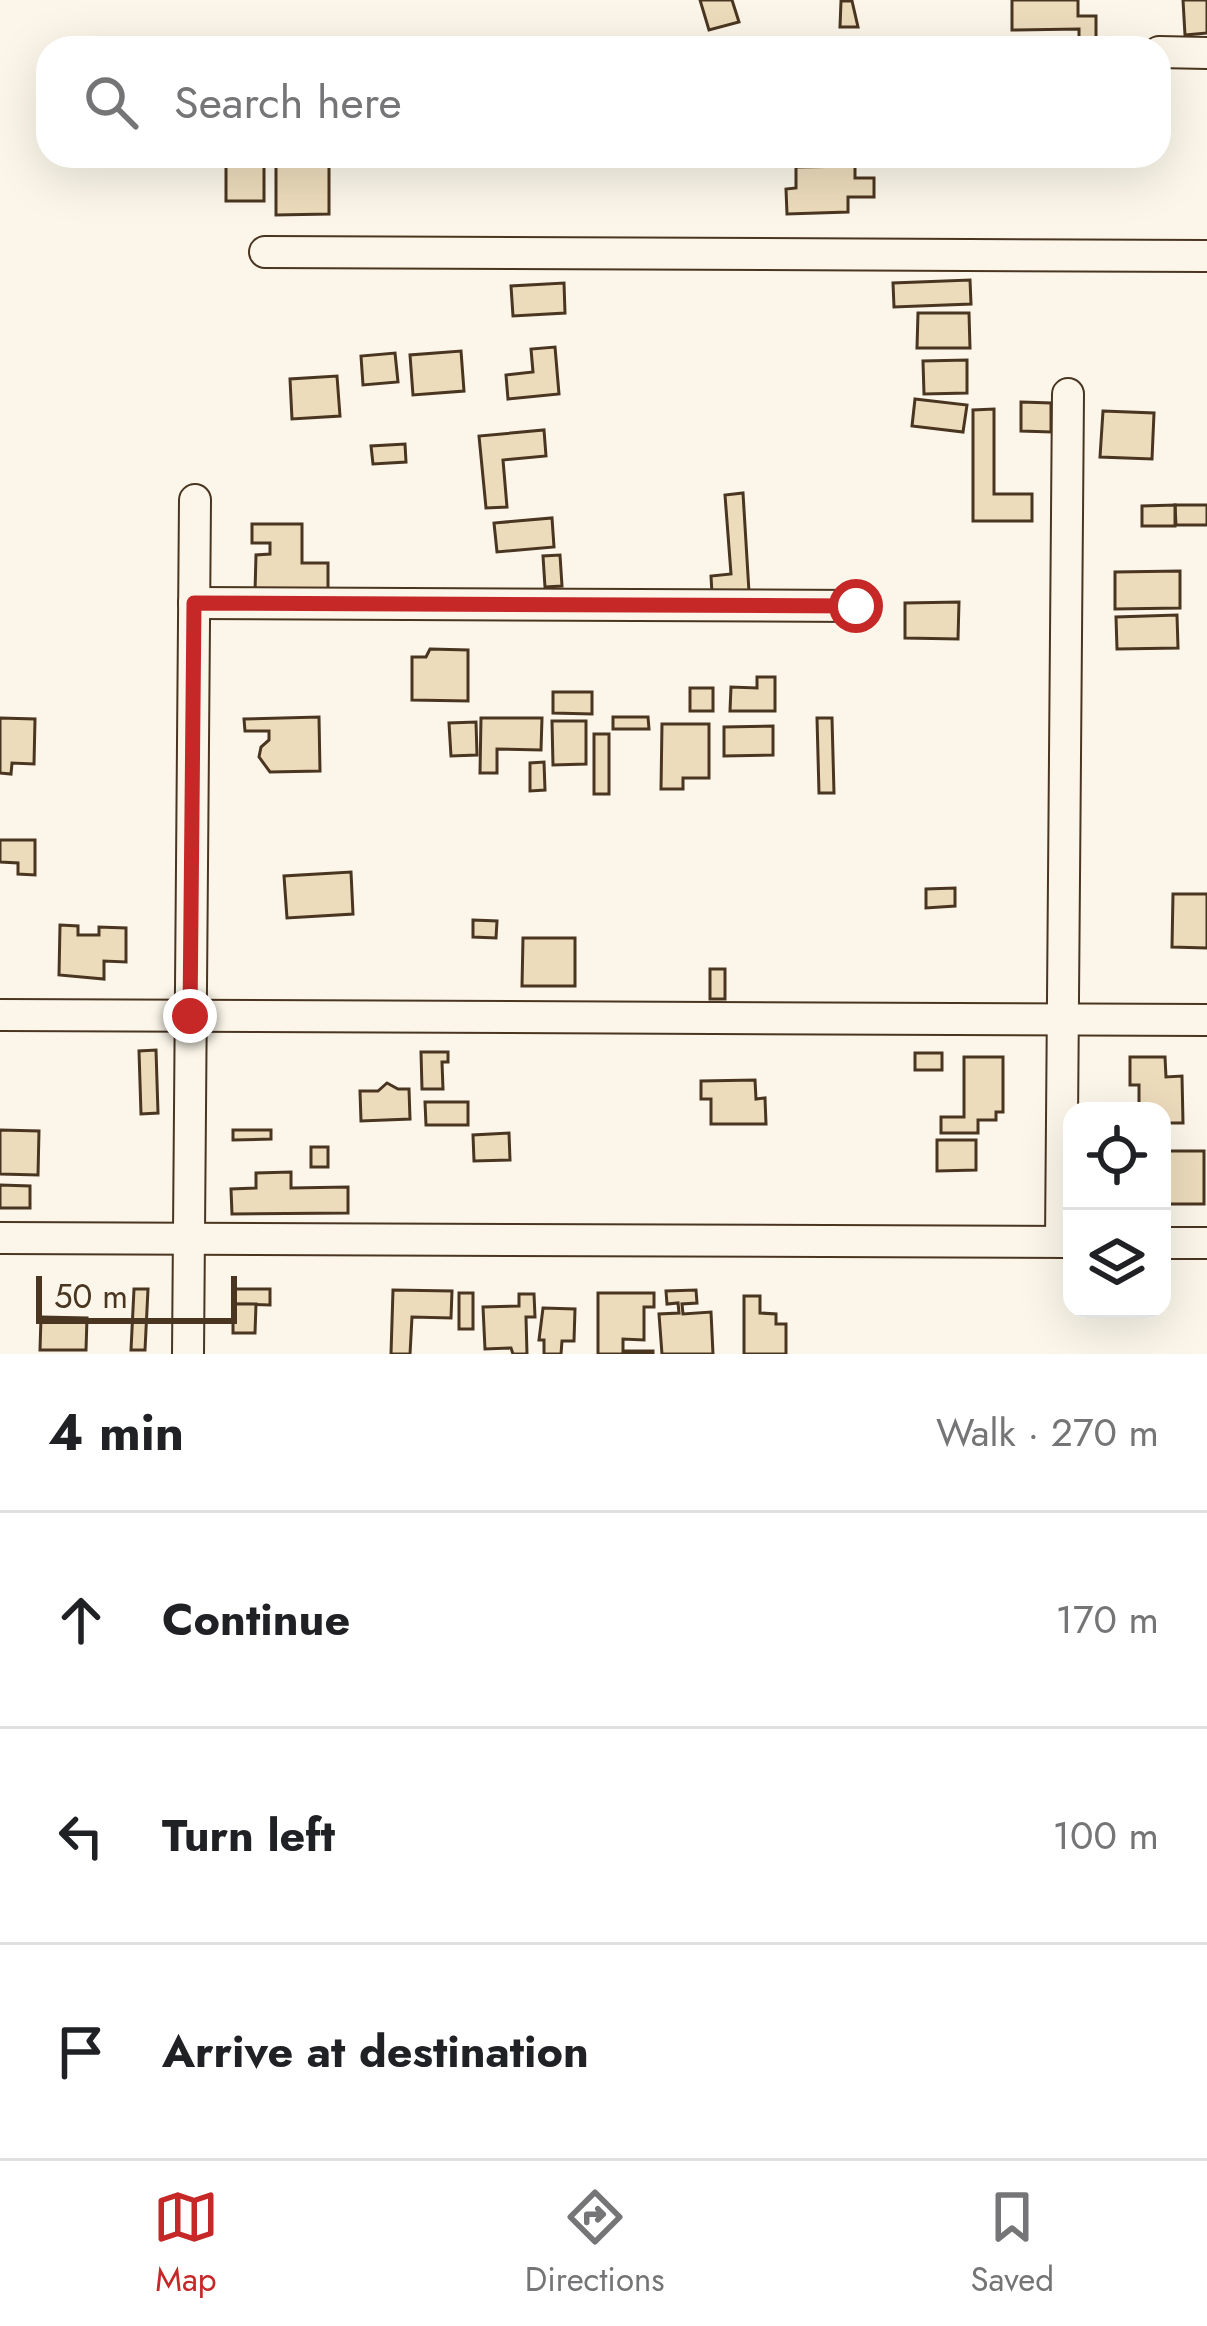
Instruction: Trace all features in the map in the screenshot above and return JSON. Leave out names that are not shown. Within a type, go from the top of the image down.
[{"type":"street","points":[[1171,52],[1207,52]]},
{"type":"street","points":[[265,252],[1207,256]]},
{"type":"street","points":[[1066,1210],[1068,394]]},
{"type":"street","points":[[188,1354],[194,500]]},
{"type":"street","points":[[194,603],[856,606]]},
{"type":"street","points":[[0,1015],[1207,1020]]},
{"type":"street","points":[[0,1238],[1063,1242]]},
{"type":"street","points":[[1171,1243],[1207,1243]]},
{"type":"building","points":[[700,0],[732,0],[739,22],[709,30]]},
{"type":"building","points":[[1012,0],[1078,0],[1078,16],[1096,16],[1096,36],[1079,36],[1079,29],[1012,30]]},
{"type":"building","points":[[1183,0],[1207,0],[1207,33],[1185,35]]},
{"type":"building","points":[[841,1],[852,1],[858,27],[840,27]]},
{"type":"building","points":[[226,168],[264,168],[264,201],[226,201]]},
{"type":"building","points":[[276,168],[329,168],[329,214],[276,215]]},
{"type":"building","points":[[796,168],[855,168],[855,178],[874,178],[874,197],[848,197],[848,212],[787,214],[786,189],[796,188]]},
{"type":"building","points":[[970,280],[971,304],[894,307],[893,283]]},
{"type":"building","points":[[564,283],[565,313],[513,316],[511,286]]},
{"type":"building","points":[[918,313],[969,313],[970,348],[917,348]]},
{"type":"building","points":[[555,347],[559,394],[508,399],[506,375],[533,372],[531,349]]},
{"type":"building","points":[[461,351],[464,391],[413,395],[410,355]]},
{"type":"building","points":[[395,353],[398,382],[363,385],[361,356]]},
{"type":"building","points":[[967,360],[967,393],[924,394],[923,361]]},
{"type":"building","points":[[337,376],[340,416],[292,419],[290,379]]},
{"type":"building","points":[[915,399],[967,405],[963,432],[912,426]]},
{"type":"building","points":[[1021,402],[1051,403],[1051,432],[1021,431]]},
{"type":"building","points":[[994,409],[994,494],[1032,494],[1032,521],[973,521],[973,410]]},
{"type":"building","points":[[1103,411],[1154,413],[1152,459],[1100,457]]},
{"type":"building","points":[[544,430],[546,456],[503,460],[507,507],[486,508],[479,436]]},
{"type":"building","points":[[405,444],[406,462],[373,464],[371,446]]},
{"type":"building","points":[[743,493],[749,592],[712,594],[711,576],[731,574],[725,495]]},
{"type":"building","points":[[1175,505],[1207,505],[1207,525],[1176,525]]},
{"type":"building","points":[[1175,505],[1175,526],[1142,526],[1142,506]]},
{"type":"building","points":[[552,518],[554,547],[497,552],[494,523]]},
{"type":"building","points":[[252,524],[302,524],[302,563],[328,563],[328,593],[255,592],[256,555],[270,554],[270,543],[252,543]]},
{"type":"building","points":[[560,555],[562,586],[545,587],[543,556]]},
{"type":"building","points":[[1180,571],[1180,608],[1115,609],[1115,572]]},
{"type":"building","points":[[959,602],[958,639],[905,638],[905,603]]},
{"type":"building","points":[[1177,615],[1178,648],[1117,649],[1116,617]]},
{"type":"building","points":[[430,649],[468,650],[468,701],[412,700],[412,657],[426,657]]},
{"type":"building","points":[[757,677],[775,677],[775,711],[730,711],[731,687],[757,688]]},
{"type":"building","points":[[690,688],[713,688],[713,711],[690,711]]},
{"type":"building","points":[[553,692],[592,692],[592,714],[553,713]]},
{"type":"building","points":[[319,717],[320,771],[270,772],[259,757],[269,731],[245,731],[244,719]]},
{"type":"building","points":[[613,717],[648,717],[649,729],[613,729]]},
{"type":"building","points":[[0,718],[35,719],[34,764],[12,763],[11,774],[0,773]]},
{"type":"building","points":[[481,718],[542,718],[541,750],[497,749],[497,773],[480,773]]},
{"type":"building","points":[[817,718],[832,718],[834,793],[819,793]]},
{"type":"building","points":[[552,721],[586,721],[586,764],[553,765]]},
{"type":"building","points":[[476,722],[477,755],[451,756],[449,723]]},
{"type":"building","points":[[662,724],[709,724],[709,778],[683,778],[683,789],[661,789]]},
{"type":"building","points":[[773,726],[773,755],[724,756],[724,727]]},
{"type":"building","points":[[594,734],[609,734],[609,794],[594,794]]},
{"type":"building","points":[[544,762],[545,790],[530,791],[530,763]]},
{"type":"building","points":[[0,840],[35,840],[35,875],[18,874],[18,863],[0,862]]},
{"type":"building","points":[[351,872],[353,914],[287,918],[284,876]]},
{"type":"building","points":[[955,888],[955,906],[926,908],[926,889]]},
{"type":"building","points":[[1173,894],[1207,894],[1207,948],[1172,947]]},
{"type":"building","points":[[473,920],[497,921],[496,938],[473,937]]},
{"type":"building","points":[[60,925],[78,926],[78,935],[99,935],[99,927],[126,928],[126,962],[104,961],[104,979],[59,975]]},
{"type":"building","points":[[523,938],[575,938],[575,986],[522,986]]},
{"type":"building","points":[[710,969],[725,969],[725,999],[710,999]]},
{"type":"building","points":[[156,1050],[158,1113],[141,1114],[139,1051]]},
{"type":"building","points":[[421,1052],[448,1052],[448,1062],[442,1062],[443,1089],[422,1089]]},
{"type":"building","points":[[915,1053],[942,1053],[942,1070],[915,1070]]},
{"type":"building","points":[[964,1057],[1003,1057],[1003,1112],[996,1112],[996,1120],[978,1120],[978,1133],[941,1133],[941,1117],[964,1117]]},
{"type":"building","points":[[1130,1057],[1165,1057],[1166,1077],[1182,1076],[1183,1123],[1171,1123],[1171,1102],[1139,1102],[1139,1085],[1130,1085]]},
{"type":"building","points":[[755,1080],[756,1099],[765,1098],[766,1124],[711,1124],[711,1099],[701,1099],[701,1081]]},
{"type":"building","points":[[387,1083],[409,1089],[410,1119],[361,1121],[360,1091],[378,1091]]},
{"type":"building","points":[[425,1102],[468,1102],[468,1125],[426,1125]]},
{"type":"building","points":[[0,1130],[39,1131],[38,1175],[0,1174]]},
{"type":"building","points":[[233,1130],[271,1130],[271,1139],[233,1140]]},
{"type":"building","points":[[509,1133],[510,1160],[474,1161],[473,1135]]},
{"type":"building","points":[[937,1140],[976,1140],[976,1170],[937,1171]]},
{"type":"building","points":[[311,1147],[328,1147],[328,1167],[311,1167]]},
{"type":"building","points":[[1171,1151],[1204,1151],[1204,1204],[1171,1204]]},
{"type":"building","points":[[291,1172],[291,1188],[348,1187],[348,1213],[232,1214],[231,1189],[256,1188],[256,1173]]},
{"type":"building","points":[[0,1185],[30,1186],[30,1208],[0,1208]]},
{"type":"building","points":[[134,1289],[148,1289],[145,1350],[131,1350]]},
{"type":"building","points":[[233,1289],[270,1289],[270,1305],[233,1304]]},
{"type":"building","points":[[393,1290],[452,1291],[451,1318],[412,1317],[410,1354],[391,1354]]},
{"type":"building","points":[[696,1290],[697,1303],[682,1304],[683,1314],[711,1312],[713,1354],[662,1354],[659,1314],[679,1313],[678,1303],[667,1304],[666,1291]]},
{"type":"building","points":[[459,1293],[473,1293],[473,1329],[459,1329]]},
{"type":"building","points":[[598,1293],[654,1293],[654,1307],[644,1307],[644,1340],[623,1339],[623,1351],[653,1354],[598,1354]]},
{"type":"building","points":[[519,1294],[534,1294],[535,1317],[526,1317],[527,1354],[513,1354],[511,1348],[485,1349],[483,1307],[519,1306]]},
{"type":"building","points":[[744,1296],[760,1296],[760,1313],[776,1314],[776,1324],[786,1324],[786,1354],[744,1354]]},
{"type":"building","points":[[233,1304],[256,1304],[255,1333],[233,1333]]},
{"type":"building","points":[[543,1308],[575,1309],[574,1341],[562,1341],[561,1354],[544,1354],[544,1340],[539,1340]]},
{"type":"building","points":[[41,1317],[87,1318],[86,1350],[40,1350]]},
{"type":"route","points":[[190,1016],[194,603],[856,606]]}]
